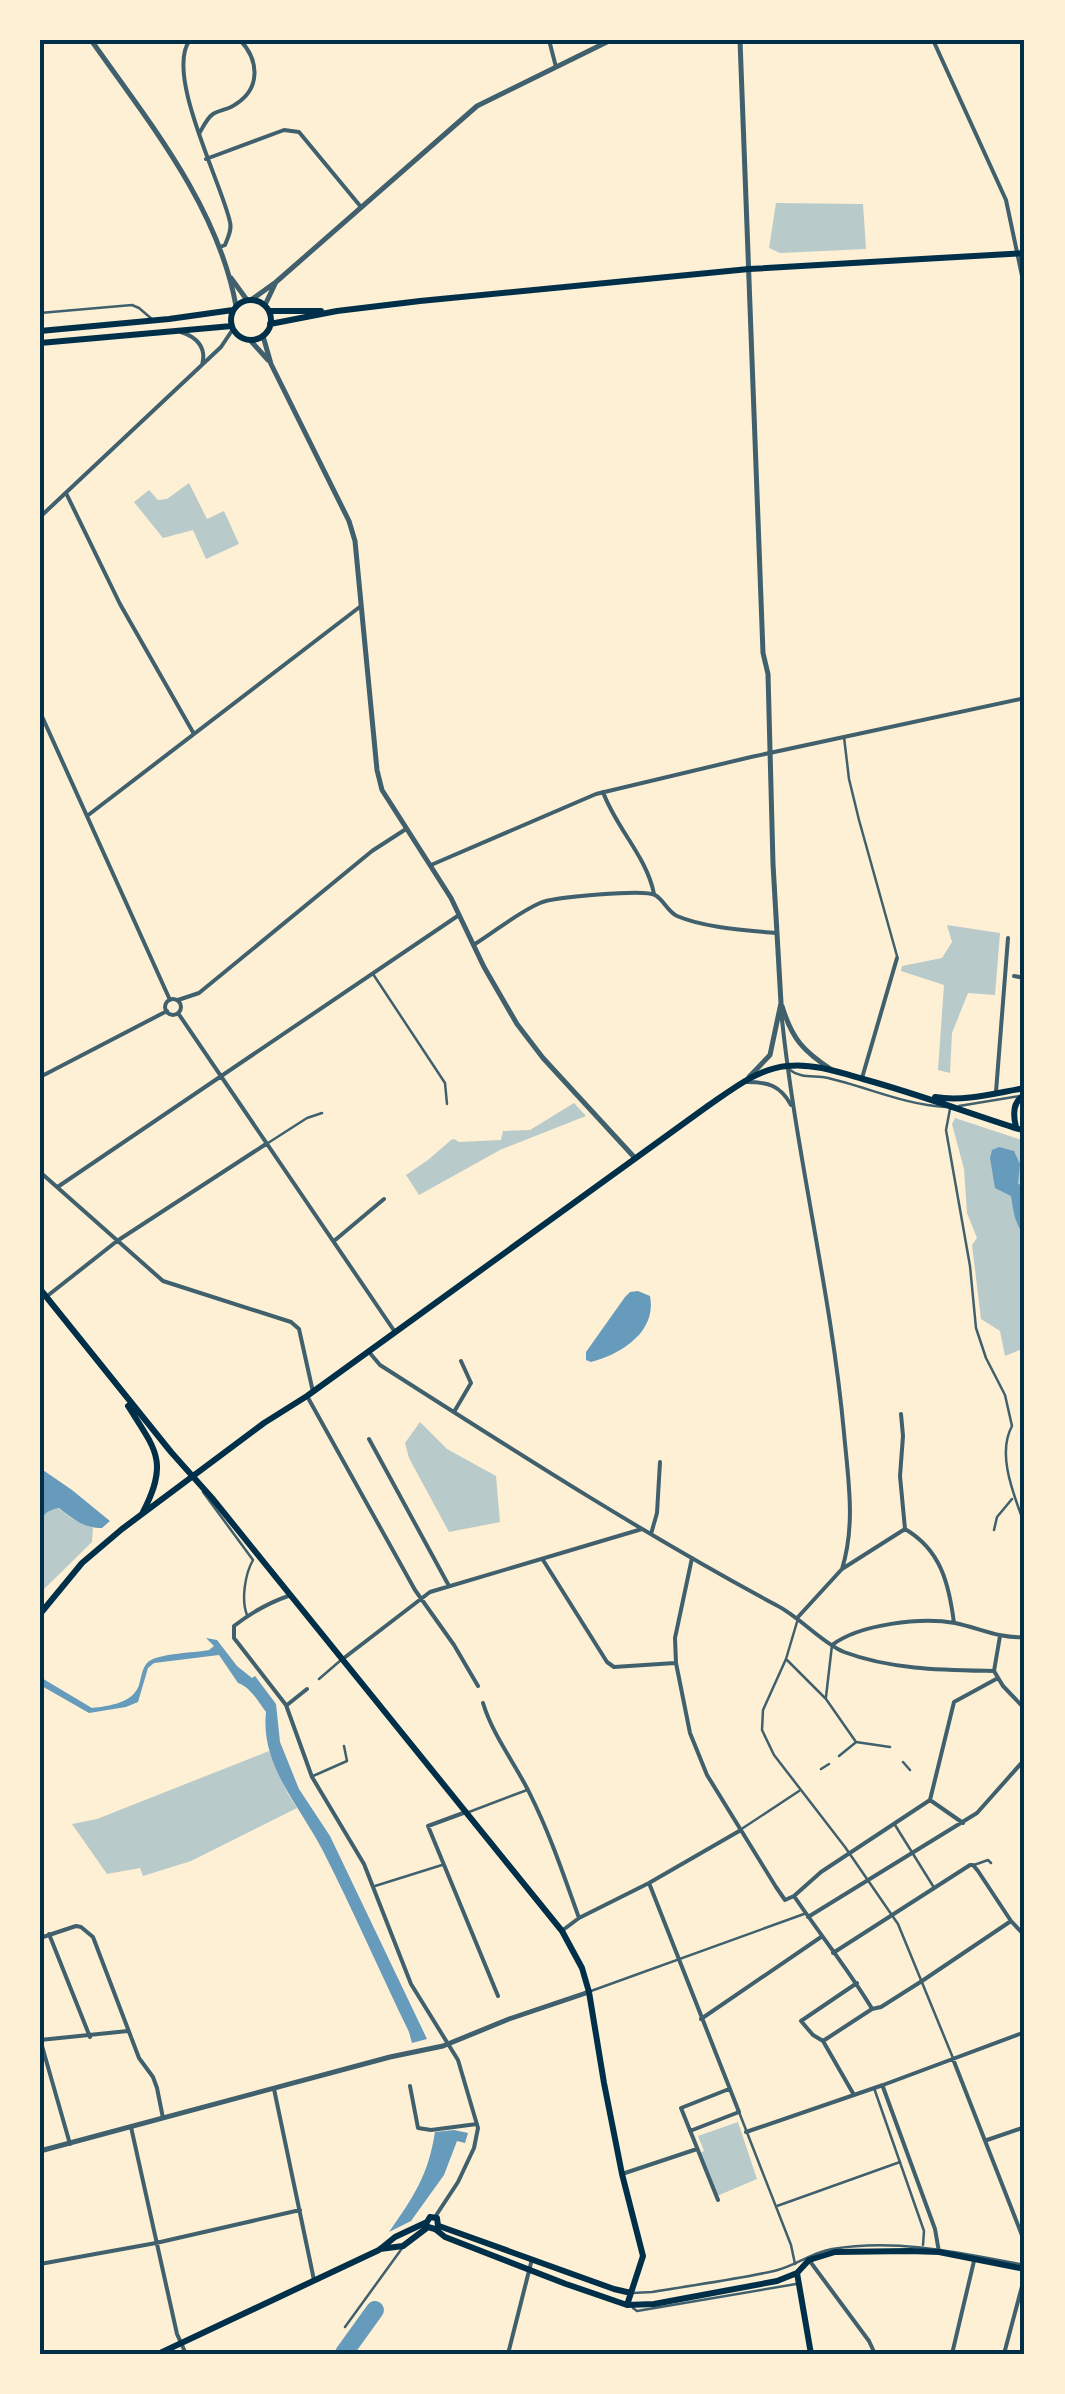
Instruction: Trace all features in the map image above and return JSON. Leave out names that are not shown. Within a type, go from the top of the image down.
[{"type":"main road","points":[[270,324],[337,311],[749,269],[1022,253]]},
{"type":"main road","points":[[40,331],[154,321],[234,308],[249,300],[267,308],[337,311]]},
{"type":"main road","points":[[232,328],[234,308]]},
{"type":"main road","points":[[40,344],[171,330],[232,328],[250,340],[263,336],[270,324],[267,308]]},
{"type":"main road","points":[[40,1614],[60,1586],[122,1528],[743,1082],[787,1066],[834,1071],[924,1096],[1021,1130]]},
{"type":"main road","points":[[924,1096],[947,1099],[996,1092],[1024,1093],[1014,1110],[1021,1130]]},
{"type":"main road","points":[[40,1289],[562,1931],[582,1968],[589,1992],[622,2174],[643,2256],[627,2305]]},
{"type":"main road","points":[[111,1380],[156,1455],[158,1471],[142,1514]]},
{"type":"main road","points":[[379,2250],[395,2236],[433,2224],[631,2293]]},
{"type":"main road","points":[[158,2354],[379,2250],[403,2246],[433,2224]]},
{"type":"main road","points":[[433,2224],[445,2237],[627,2305],[654,2304],[778,2281],[809,2260],[835,2252],[939,2251],[1025,2270]]},
{"type":"main road","points":[[796,2268],[811,2354]]},
{"type":"street","points":[[91,40],[183,171],[227,271],[234,308]]},
{"type":"street","points":[[190,40],[184,47],[183,62],[191,110],[231,225],[225,245],[218,248]]},
{"type":"street","points":[[198,134],[211,115],[234,106],[249,94],[256,72],[250,50],[240,40]]},
{"type":"street","points":[[549,40],[556,67]]},
{"type":"street","points":[[227,271],[249,300],[276,282],[477,106],[611,40]]},
{"type":"street","points":[[740,40],[780,1002],[842,1406],[851,1515],[842,1569]]},
{"type":"street","points":[[933,40],[1004,194],[1022,253],[1025,290]]},
{"type":"street","points":[[206,159],[284,130],[299,132],[361,207]]},
{"type":"street","points":[[267,308],[276,282]]},
{"type":"street","points":[[40,312],[132,305],[154,321]]},
{"type":"street","points":[[40,517],[224,344],[232,328]]},
{"type":"street","points":[[171,330],[197,340],[204,356],[202,365]]},
{"type":"street","points":[[263,336],[272,364],[349,520],[355,541],[379,781],[387,799],[431,865],[517,1024],[542,1058],[635,1158]]},
{"type":"street","points":[[250,340],[272,364]]},
{"type":"street","points":[[66,493],[120,604],[194,734]]},
{"type":"street","points":[[87,816],[362,605]]},
{"type":"street","points":[[431,865],[603,792],[1025,698]]},
{"type":"street","points":[[40,712],[170,1000]]},
{"type":"street","points":[[844,737],[858,820],[898,958],[862,1078]]},
{"type":"street","points":[[603,792],[651,878],[654,894],[671,912],[687,920],[776,933]]},
{"type":"street","points":[[170,1000],[199,993],[406,828]]},
{"type":"street","points":[[474,945],[539,903],[625,893],[654,894]]},
{"type":"street","points":[[59,1186],[459,915]]},
{"type":"street","points":[[996,1092],[1008,938]]},
{"type":"street","points":[[373,974],[445,1083],[447,1104]]},
{"type":"street","points":[[1014,976],[1025,978]]},
{"type":"street","points":[[167,1011],[170,1000]]},
{"type":"street","points":[[178,1000],[178,1013]]},
{"type":"street","points":[[780,1002],[799,1044],[834,1071]]},
{"type":"street","points":[[743,1082],[770,1054],[780,1002]]},
{"type":"street","points":[[167,1011],[178,1013]]},
{"type":"street","points":[[40,1076],[167,1011]]},
{"type":"street","points":[[178,1013],[395,1332]]},
{"type":"street","points":[[787,1066],[795,1075],[824,1077],[909,1102],[950,1107],[1024,1093]]},
{"type":"street","points":[[743,1082],[773,1084],[794,1109]]},
{"type":"street","points":[[950,1107],[946,1130],[970,1266],[976,1328],[986,1358],[1006,1395],[1012,1426],[1005,1445],[1013,1498],[1025,1526]]},
{"type":"street","points":[[46,1297],[117,1241],[306,1118],[322,1113]]},
{"type":"street","points":[[40,1172],[152,1273],[174,1286],[291,1322],[299,1329],[310,1394],[415,1590],[478,1686]]},
{"type":"street","points":[[334,1241],[384,1199]]},
{"type":"street","points":[[368,1351],[380,1364],[454,1412],[642,1529],[798,1617],[832,1645],[851,1654],[895,1664],[994,1671]]},
{"type":"street","points":[[454,1412],[472,1383],[462,1361]]},
{"type":"street","points":[[902,1414],[900,1476],[905,1530]]},
{"type":"street","points":[[370,1439],[449,1586]]},
{"type":"street","points":[[651,1534],[658,1513],[660,1462]]},
{"type":"street","points":[[201,1487],[205,1498],[253,1560],[244,1606],[248,1616]]},
{"type":"street","points":[[994,1530],[998,1517],[1013,1498]]},
{"type":"street","points":[[319,1679],[421,1597],[642,1529]]},
{"type":"street","points":[[905,1530],[842,1569],[798,1617],[786,1659],[764,1710],[762,1730],[774,1754],[892,1914],[1025,2243]]},
{"type":"street","points":[[905,1530],[917,1536],[940,1564],[954,1623]]},
{"type":"street","points":[[692,1558],[675,1638],[690,1733],[707,1775],[785,1900],[928,1799],[954,1702],[998,1678]]},
{"type":"street","points":[[543,1560],[607,1662],[614,1667],[676,1663]]},
{"type":"street","points":[[291,1596],[270,1603],[234,1626],[234,1638],[286,1706],[312,1777],[356,1848],[412,1984],[455,2052],[477,2124],[472,2152],[433,2224]]},
{"type":"street","points":[[832,1645],[876,1627],[929,1621],[954,1623],[1000,1636],[1025,1637]]},
{"type":"street","points":[[1000,1636],[994,1671],[1025,1709]]},
{"type":"street","points":[[826,1699],[832,1645]]},
{"type":"street","points":[[786,1659],[826,1699],[856,1742],[890,1747]]},
{"type":"street","points":[[286,1706],[307,1689]]},
{"type":"street","points":[[483,1703],[546,1826],[579,1918]]},
{"type":"street","points":[[839,1756],[856,1742]]},
{"type":"street","points":[[312,1777],[347,1761],[344,1746]]},
{"type":"street","points":[[40,2151],[447,2044],[508,2017],[807,1915],[977,1813],[1025,1759]]},
{"type":"street","points":[[903,1762],[910,1770]]},
{"type":"street","points":[[822,1769],[829,1764]]},
{"type":"street","points":[[562,1931],[741,1830],[800,1787]]},
{"type":"street","points":[[498,1996],[428,1826],[528,1790]]},
{"type":"street","points":[[928,1799],[962,1823]]},
{"type":"street","points":[[894,1825],[934,1887]]},
{"type":"street","points":[[833,1953],[966,1866],[988,1860],[991,1863]]},
{"type":"street","points":[[974,1865],[1025,1936]]},
{"type":"street","points":[[374,1887],[442,1866]]},
{"type":"street","points":[[649,1883],[791,2244],[796,2268]]},
{"type":"street","points":[[794,1896],[872,2009]]},
{"type":"street","points":[[823,2041],[1011,1921]]},
{"type":"street","points":[[40,1938],[81,1927],[92,1937],[139,2058],[153,2077],[163,2118]]},
{"type":"street","points":[[49,1934],[90,2037]]},
{"type":"street","points":[[701,2019],[821,1937]]},
{"type":"street","points":[[854,2095],[823,2041],[800,2021],[857,1983]]},
{"type":"street","points":[[70,2144],[40,2039],[128,2031]]},
{"type":"street","points":[[746,2132],[1025,2032]]},
{"type":"street","points":[[410,2086],[416,2124],[421,2130],[477,2124]]},
{"type":"street","points":[[883,2086],[935,2229],[939,2251]]},
{"type":"street","points":[[274,2088],[314,2280]]},
{"type":"street","points":[[874,2088],[924,2232],[922,2246]]},
{"type":"street","points":[[718,2200],[681,2108],[728,2089]]},
{"type":"street","points":[[690,2131],[739,2112]]},
{"type":"street","points":[[131,2127],[177,2334],[186,2354]]},
{"type":"street","points":[[985,2141],[1025,2127]]},
{"type":"street","points":[[622,2174],[697,2149]]},
{"type":"street","points":[[775,2206],[900,2162]]},
{"type":"street","points":[[40,2264],[156,2243],[300,2210]]},
{"type":"street","points":[[345,2327],[403,2246]]},
{"type":"street","points":[[631,2293],[796,2268],[811,2254],[835,2248],[922,2246],[1025,2270],[1004,2354]]},
{"type":"street","points":[[508,2354],[532,2259]]},
{"type":"street","points":[[952,2354],[974,2259]]},
{"type":"street","points":[[809,2260],[875,2354]]},
{"type":"street","points":[[627,2305],[637,2312],[799,2284]]},
{"type":"shaded area","points":[[776,203],[863,204],[866,249],[780,253],[769,248]]},
{"type":"shaded area","points":[[189,483],[207,519],[224,511],[239,544],[206,559],[193,530],[163,538],[134,502],[149,490],[158,500],[167,499]]},
{"type":"shaded area","points":[[947,925],[1000,933],[995,995],[968,993],[952,1033],[950,1073],[938,1070],[944,985],[901,971],[902,966],[942,958],[952,942]]},
{"type":"shaded area","points":[[574,1103],[586,1116],[500,1150],[419,1195],[406,1175],[451,1140],[501,1140],[503,1131],[530,1130]]},
{"type":"shaded area","points":[[955,1118],[1025,1141],[1025,1348],[1005,1356],[1000,1331],[981,1319],[972,1245],[977,1238],[967,1213],[964,1169],[952,1124]]},
{"type":"shaded area","points":[[420,1422],[447,1449],[496,1476],[500,1522],[449,1532],[409,1458],[405,1443]]},
{"type":"shaded area","points":[[40,1494],[71,1518],[93,1528],[92,1542],[40,1593]]},
{"type":"shaded area","points":[[269,1751],[297,1808],[191,1861],[143,1876],[140,1868],[107,1874],[72,1824],[97,1819]]},
{"type":"shaded area","points":[[738,2122],[757,2179],[717,2196],[700,2153],[704,2151],[698,2136]]},
{"type":"water","points":[[999,1147],[1014,1151],[1020,1164],[1018,1184],[1025,1186],[1025,1235],[1017,1222],[1011,1196],[995,1188],[990,1158],[992,1150]]},
{"type":"water","points":[[638,1291],[650,1296],[651,1309],[642,1331],[614,1353],[591,1362],[586,1360],[586,1352],[625,1297]]},
{"type":"water","points":[[40,1468],[110,1521],[102,1528],[90,1527],[59,1508],[47,1512],[42,1519],[40,1540]]},
{"type":"water","points":[[206,1638],[217,1640],[237,1666],[252,1678],[255,1676],[276,1704],[280,1742],[299,1789],[330,1836],[427,2039],[412,2043],[334,1873],[275,1767],[269,1750],[266,1712],[250,1691],[238,1683],[219,1655],[154,1663],[148,1668],[138,1702],[126,1707],[89,1713],[40,1685],[40,1677],[92,1708],[113,1705],[132,1696],[147,1663],[167,1655],[209,1650],[214,1646]]},
{"type":"water","points":[[435,2132],[468,2133],[465,2143],[457,2141],[444,2175],[411,2221],[389,2232],[419,2185]]},
{"type":"waterway","points":[[344,2353],[375,2310]]}]
